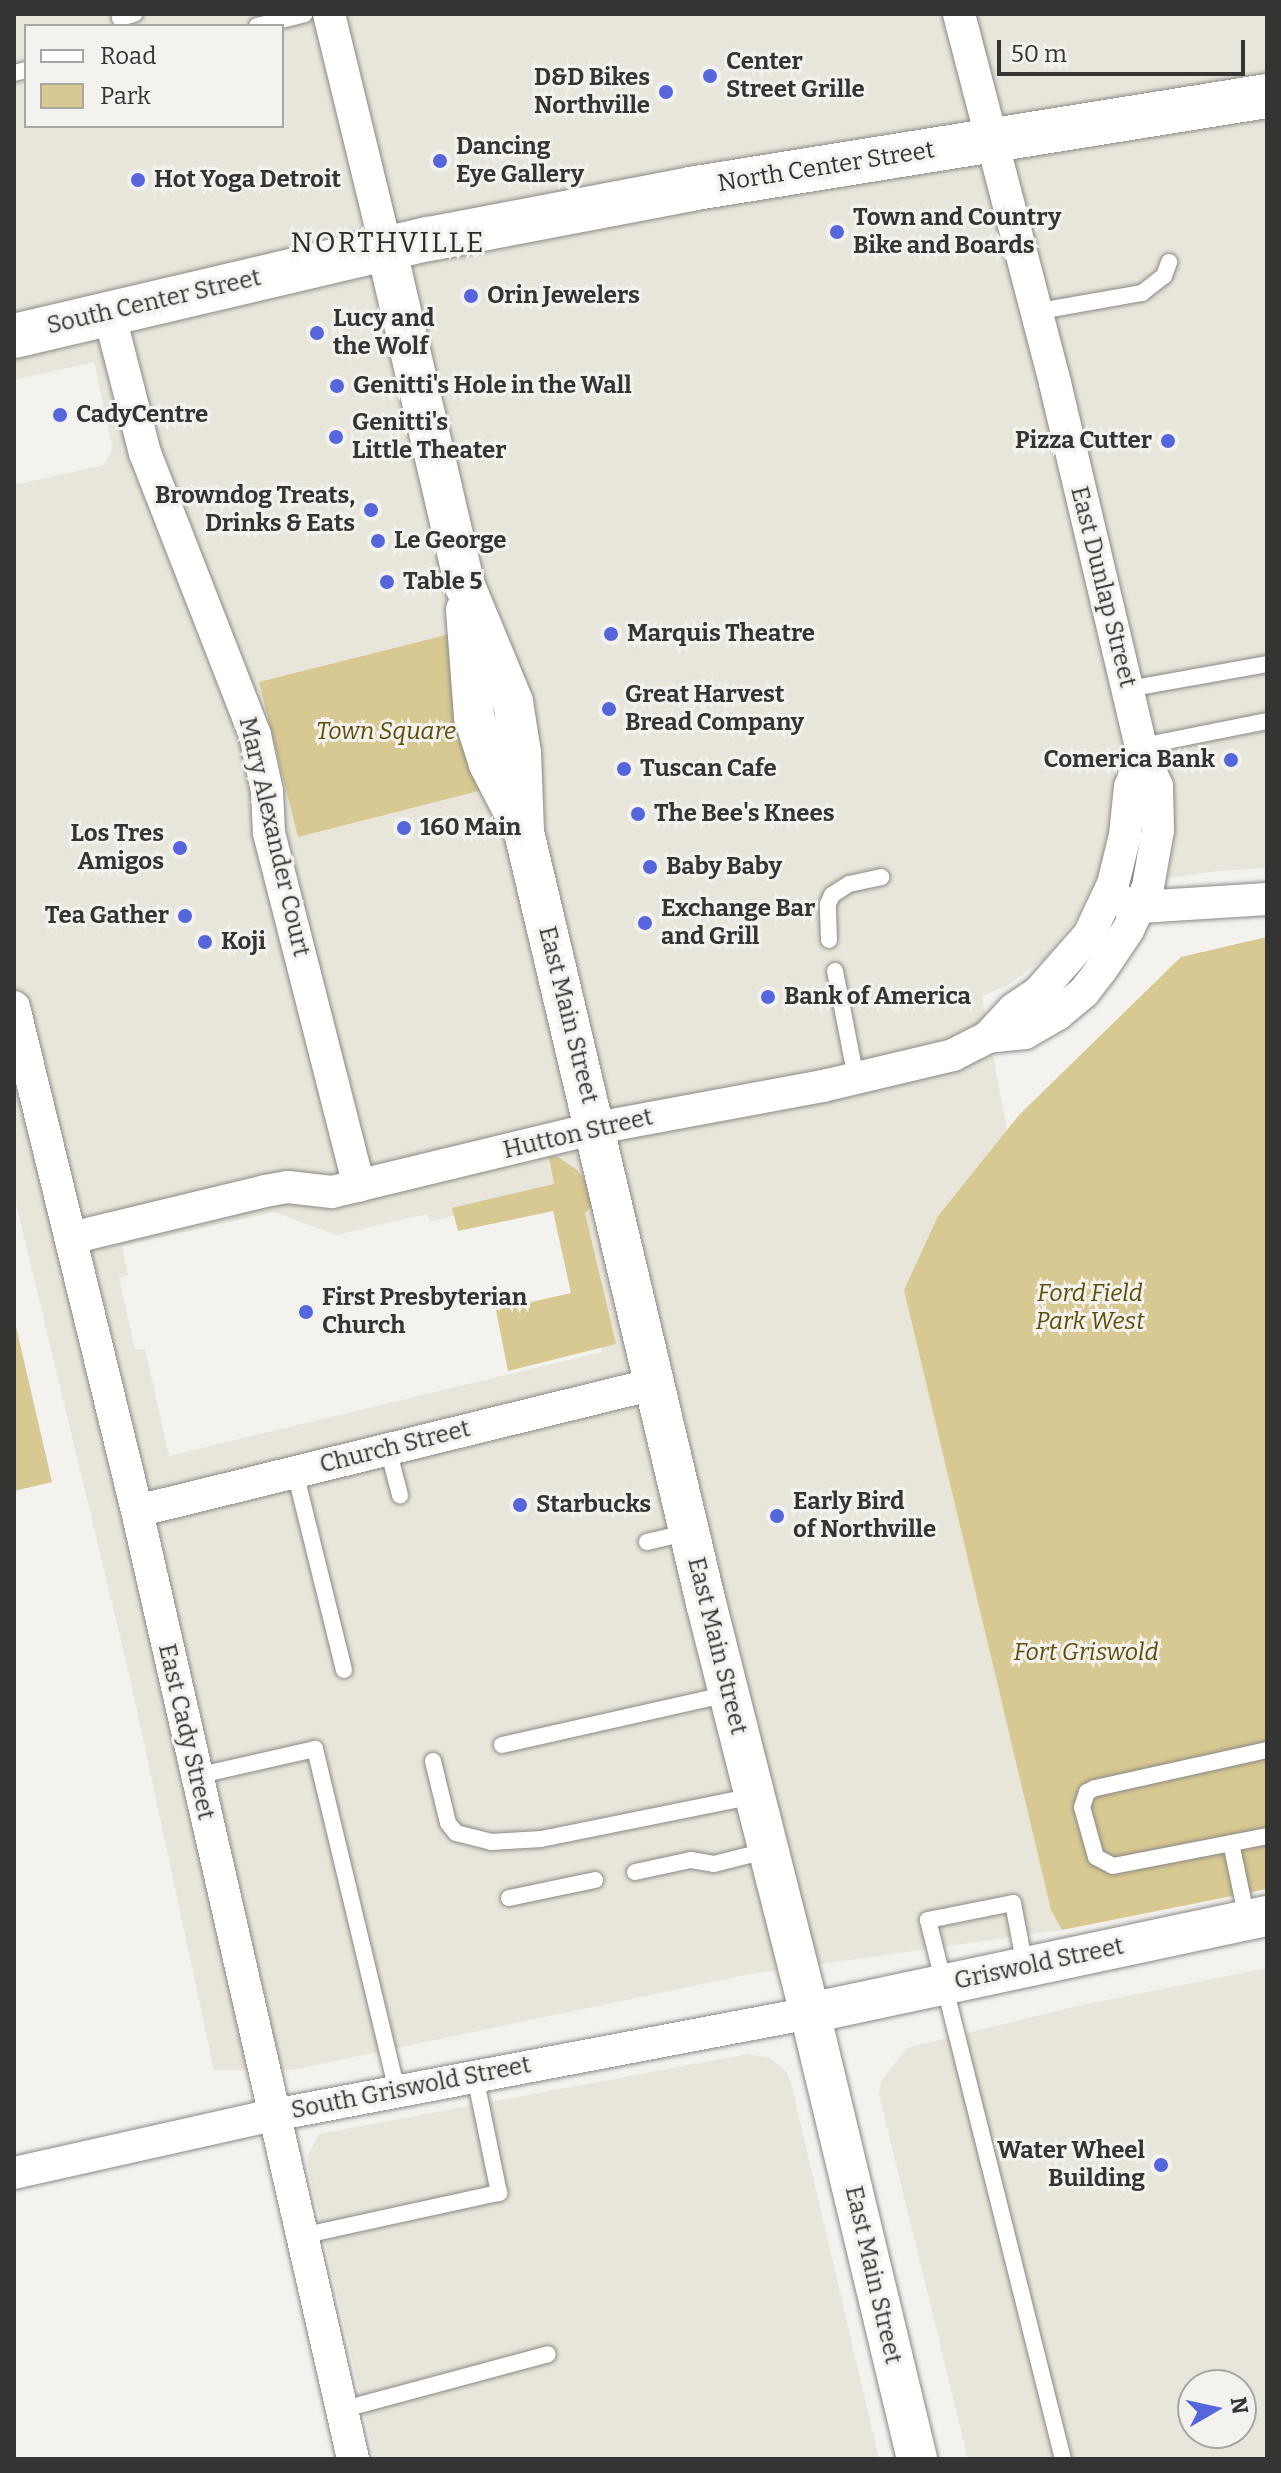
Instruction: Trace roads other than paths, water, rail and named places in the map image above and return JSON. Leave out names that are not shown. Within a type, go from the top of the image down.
[{"type":"main road","name":"North Center Street","points":[[386,247],[690,189],[1267,96]]},
{"type":"main road","name":"South Center Street","points":[[14,336],[386,247]]},
{"type":"street","points":[[329,14],[386,247]]},
{"type":"street","name":"East Dunlap Street","points":[[959,14],[1142,750],[1157,786],[1158,830],[1154,867],[1140,907]]},
{"type":"street","name":"East Main Street","points":[[386,247],[465,586],[474,717],[489,764],[524,832],[689,1532],[810,2013],[917,2459]]},
{"type":"street","name":"Mary Alexander Court","points":[[109,313],[145,453],[255,735],[267,791],[269,833],[359,1186]]},
{"type":"street","points":[[1142,750],[1130,787],[1125,835],[1108,898],[1140,907],[1267,899]]},
{"type":"street","name":"Hutton Street","points":[[988,1037],[1014,1009],[1038,993],[1062,970],[1089,935],[1108,898]]},
{"type":"street","name":"Hutton Street","points":[[71,1238],[265,1191],[288,1187],[332,1192],[596,1128],[931,1063],[988,1037],[1025,1033],[1075,1000],[1101,970],[1140,907]]},
{"type":"street","name":"East Cady Street","points":[[14,1007],[137,1511],[353,2459]]},
{"type":"street","name":"Church Street","points":[[137,1511],[654,1384]]},
{"type":"street","name":"Griswold Street","points":[[810,2013],[1257,1918]]},
{"type":"street","name":"South Griswold Street","points":[[14,2173],[274,2115],[810,2013]]},
{"type":"lane","points":[[265,24],[305,14]]},
{"type":"lane","points":[[1034,312],[1142,293],[1164,276],[1169,262]]},
{"type":"lane","points":[[1128,689],[1267,664]]},
{"type":"lane","points":[[1142,750],[1267,721]]},
{"type":"lane","points":[[829,940],[828,904],[832,895],[849,884],[881,877]]},
{"type":"lane","points":[[835,971],[856,1078]]},
{"type":"lane","points":[[388,1449],[400,1495]]},
{"type":"lane","points":[[295,1472],[344,1670]]},
{"type":"lane","points":[[647,1542],[689,1532]]},
{"type":"lane","points":[[502,1745],[729,1694]]},
{"type":"lane","points":[[196,1776],[315,1749],[397,2091]]},
{"type":"lane","points":[[1267,1750],[1095,1788],[1087,1792],[1083,1799],[1091,1847],[1104,1864],[1124,1865],[1267,1836]]},
{"type":"lane","points":[[433,1761],[448,1823],[456,1833],[491,1842],[541,1839],[755,1796]]},
{"type":"lane","points":[[1231,1843],[1257,1918]]},
{"type":"lane","points":[[635,1872],[691,1860],[714,1864],[769,1850]]},
{"type":"lane","points":[[509,1898],[595,1880]]},
{"type":"lane","points":[[1026,1967],[1013,1903],[928,1920],[1063,2459]]},
{"type":"lane","points":[[301,2236],[499,2193],[475,2076]]},
{"type":"lane","points":[[341,2410],[548,2354]]},
{"type":"place","name":"Center Street Grille","points":[[710,76]]},
{"type":"place","name":"D&D Bikes Northville","points":[[666,92]]},
{"type":"place","name":"Dancing Eye Gallery","points":[[440,161]]},
{"type":"place","name":"Hot Yoga Detroit","points":[[138,180]]},
{"type":"place","name":"Town and Country Bike and Boards","points":[[837,232]]},
{"type":"place","name":"Orin Jewelers","points":[[471,296]]},
{"type":"place","name":"Lucy and the Wolf","points":[[317,333]]},
{"type":"place","name":"Genitti's Hole in the Wall","points":[[337,386]]},
{"type":"place","name":"CadyCentre","points":[[60,415]]},
{"type":"place","name":"Genitti's Little Theater","points":[[336,437]]},
{"type":"place","name":"Pizza Cutter","points":[[1168,441]]},
{"type":"place","name":"Browndog Treats, Drinks & Eats","points":[[371,510]]},
{"type":"place","name":"Le George","points":[[378,541]]},
{"type":"place","name":"Table 5","points":[[387,582]]},
{"type":"place","name":"Marquis Theatre","points":[[611,634]]},
{"type":"place","name":"Great Harvest Bread Company","points":[[609,709]]},
{"type":"place","name":"Comerica Bank","points":[[1231,760]]},
{"type":"place","name":"Tuscan Cafe","points":[[624,769]]},
{"type":"place","name":"The Bee's Knees","points":[[638,814]]},
{"type":"place","name":"160 Main","points":[[404,828]]},
{"type":"place","name":"Los Tres Amigos","points":[[180,848]]},
{"type":"place","name":"Baby Baby","points":[[650,867]]},
{"type":"place","name":"Tea Gather","points":[[185,916]]},
{"type":"place","name":"Exchange Bar and Grill","points":[[645,923]]},
{"type":"place","name":"Koji","points":[[205,942]]},
{"type":"place","name":"Bank of America","points":[[768,997]]},
{"type":"place","name":"First Presbyterian Church","points":[[306,1312]]},
{"type":"place","name":"Starbucks","points":[[520,1505]]},
{"type":"place","name":"Early Bird of Northville","points":[[777,1516]]},
{"type":"place","name":"Water Wheel Building","points":[[1161,2165]]},
{"type":"district","name":"NORTHVILLE","points":[[388,243]]},
{"type":"park label","name":"Town Square","points":[[386,732]]},
{"type":"park label","name":"Ford Field Park West","points":[[1090,1308]]},
{"type":"park label","name":"Fort Griswold","points":[[1086,1653]]}]
